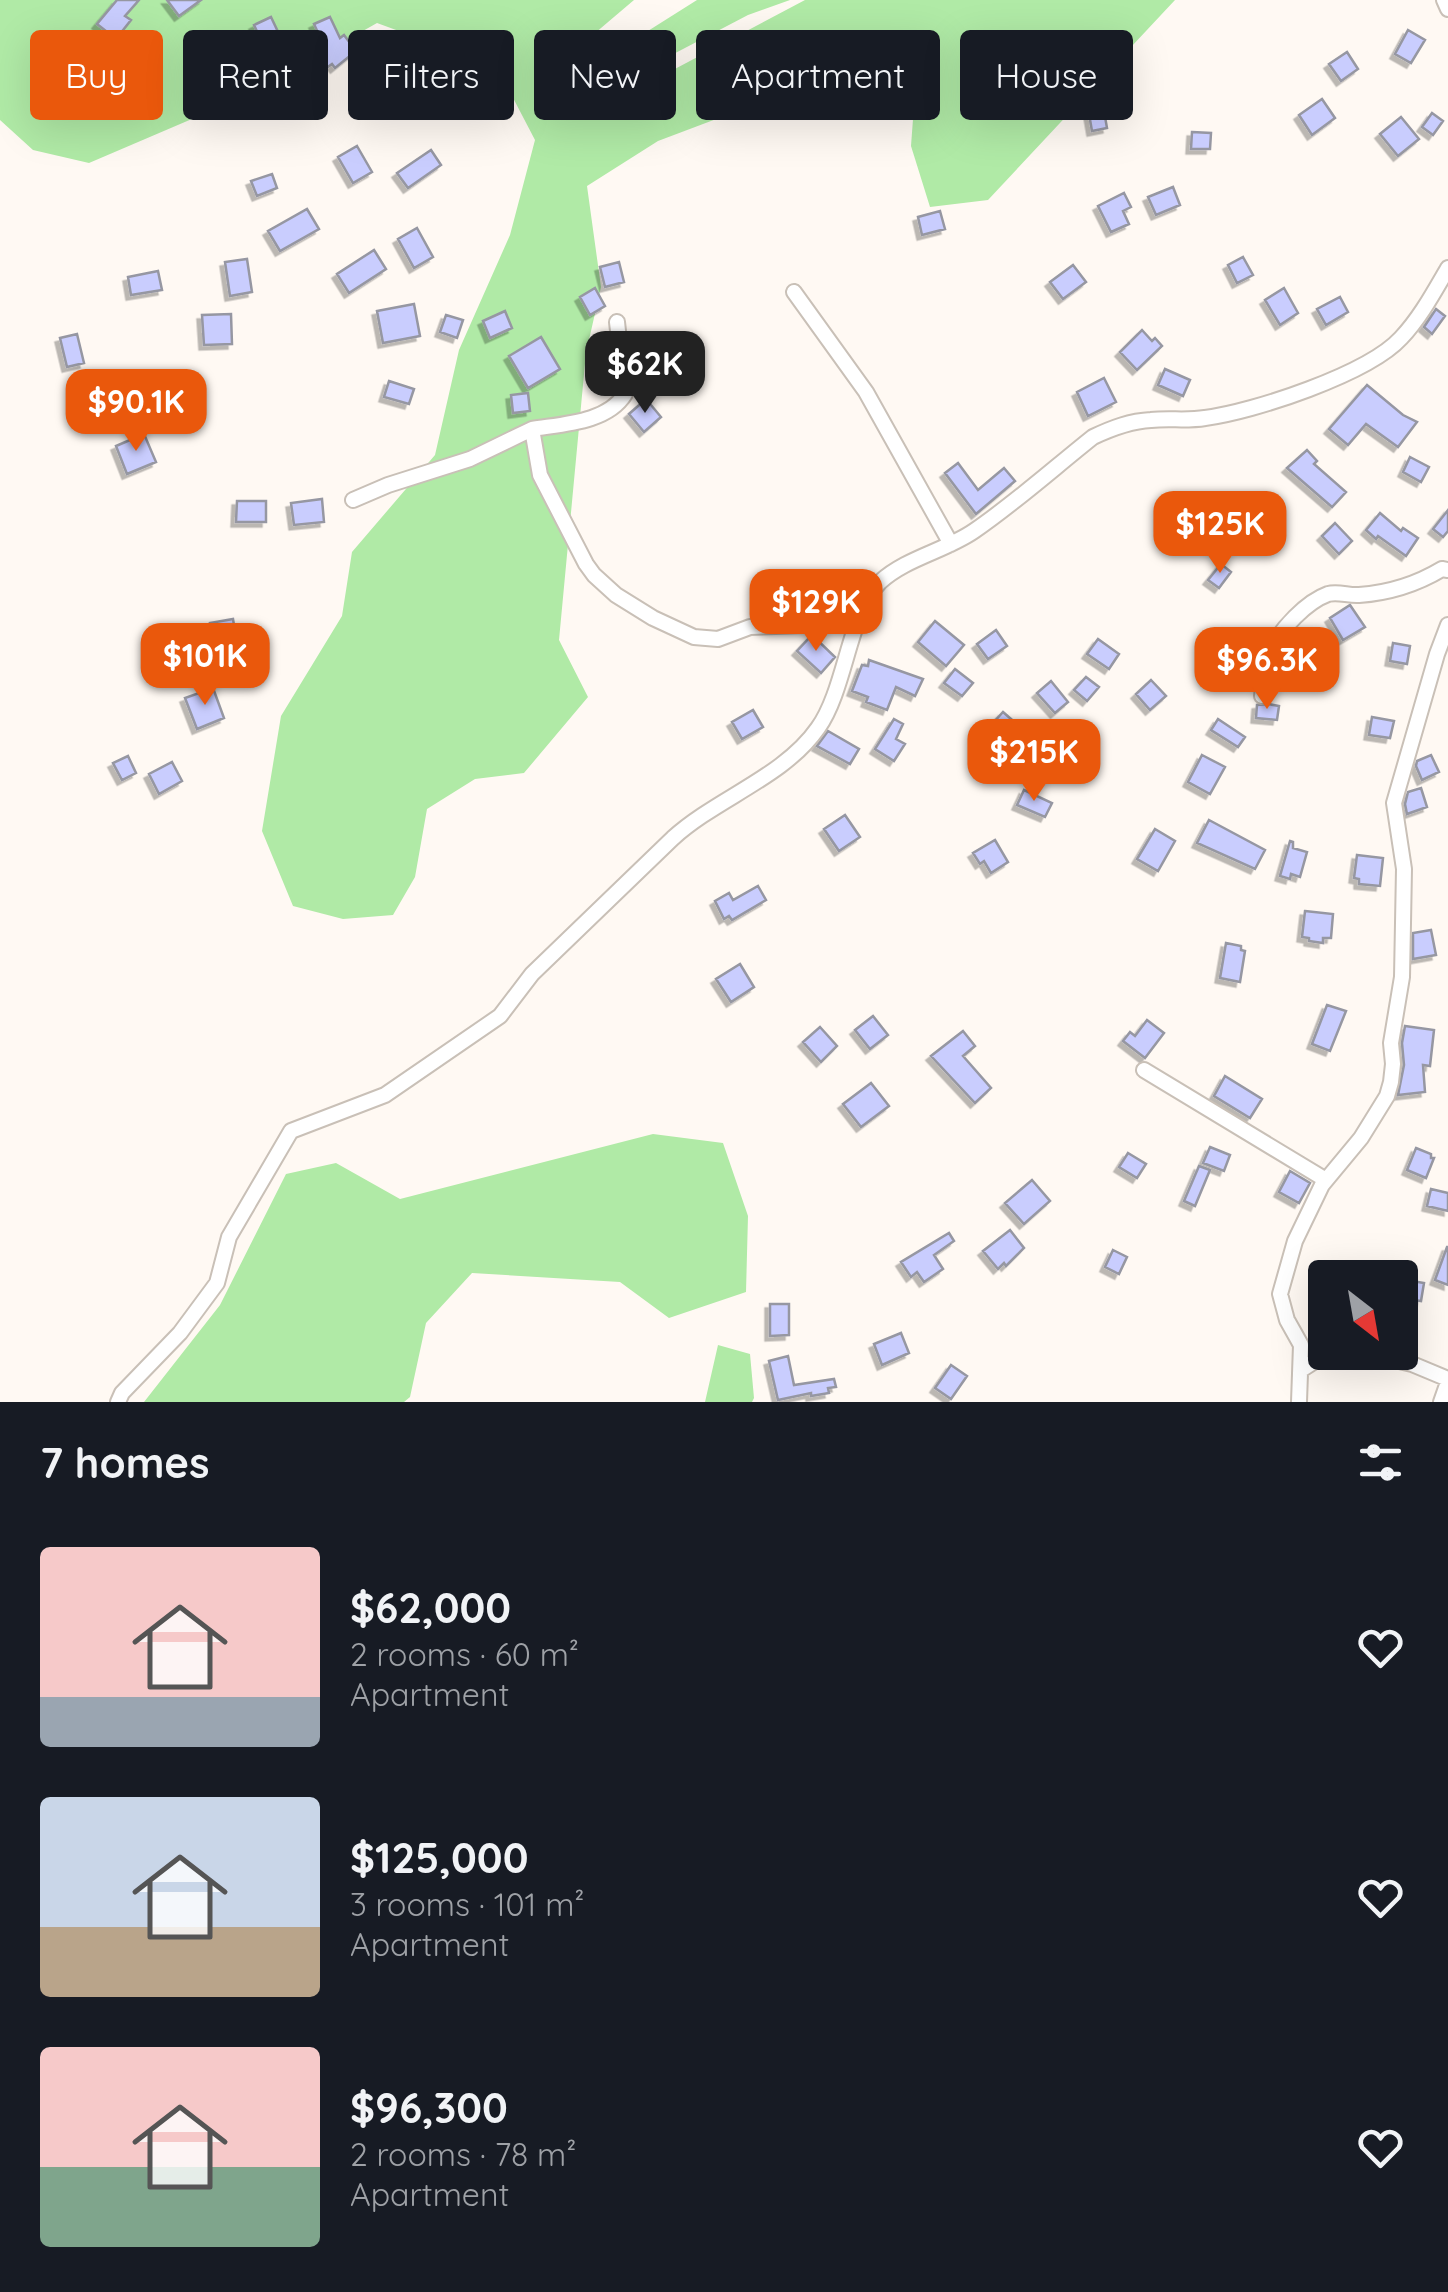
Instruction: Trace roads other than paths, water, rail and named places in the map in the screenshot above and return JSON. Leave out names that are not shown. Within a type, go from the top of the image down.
[{"type":"street","points":[[1444,0],[1448,9]]},
{"type":"street","points":[[118,1402],[122,1392],[180,1333],[217,1283],[230,1236],[291,1131],[385,1095],[500,1016],[532,974],[682,830],[787,760],[806,743],[831,704],[863,610],[880,583],[973,532],[1093,437],[1112,427],[1154,419],[1222,416],[1289,397],[1360,366],[1402,338],[1448,268]]},
{"type":"street","points":[[794,292],[866,392],[952,544]]},
{"type":"street","points":[[352,500],[470,459],[532,429],[598,415],[622,400],[625,394],[617,322]]},
{"type":"street","points":[[532,429],[540,475],[586,564],[616,595],[653,618],[694,636],[718,639],[750,627],[804,624],[863,610]]},
{"type":"street","points":[[1262,696],[1270,651],[1288,625],[1311,605],[1326,595],[1356,595],[1406,586],[1448,570]]},
{"type":"street","points":[[1300,1402],[1300,1346],[1280,1294],[1295,1241],[1326,1180],[1361,1138],[1387,1096],[1391,1082],[1391,1043],[1402,977],[1404,868],[1394,803],[1448,625]]},
{"type":"street","points":[[1144,1070],[1326,1180]]},
{"type":"street","points":[[1300,1346],[1308,1347]]},
{"type":"street","points":[[1301,1370],[1308,1365]]},
{"type":"street","points":[[1418,1367],[1448,1380],[1441,1402]]}]
